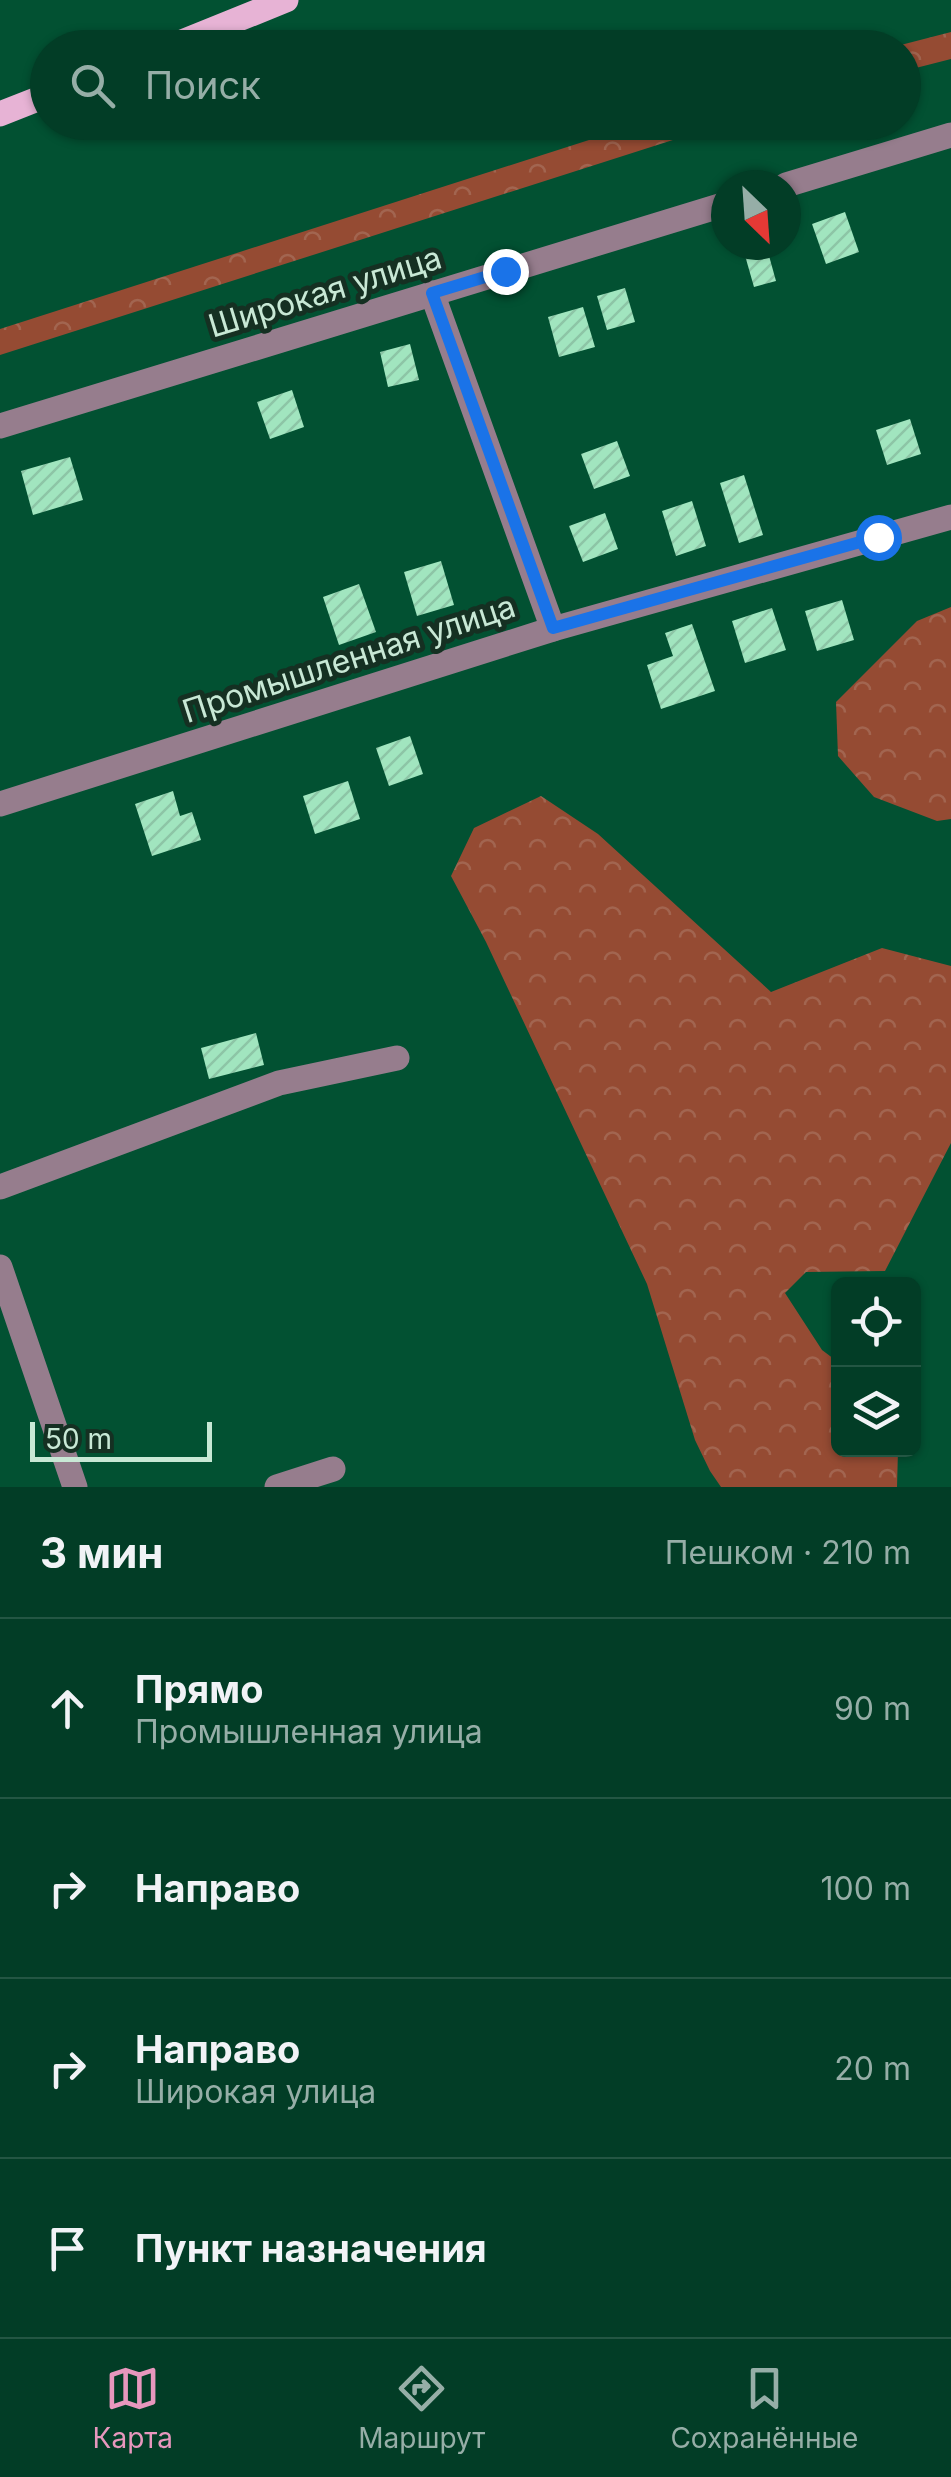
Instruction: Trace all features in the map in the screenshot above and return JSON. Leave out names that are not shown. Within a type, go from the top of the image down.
[{"type":"main road","points":[[212,30],[286,0]]},
{"type":"main road","points":[[0,114],[30,103]]},
{"type":"street","points":[[801,181],[951,135]]},
{"type":"street","name":"Широкая улица","points":[[0,426],[711,209]]},
{"type":"street","points":[[432,293],[553,628]]},
{"type":"street","name":"Промышленная улица","points":[[0,804],[553,628],[951,516]]},
{"type":"street","points":[[0,1187],[279,1084],[397,1058]]},
{"type":"street","points":[[0,1268],[75,1487]]},
{"type":"street","points":[[277,1487],[333,1469]]},
{"type":"green space","points":[[951,32],[951,59],[921,67],[921,40]]},
{"type":"green space","points":[[589,140],[673,140],[0,355],[0,329]]},
{"type":"green space","points":[[951,607],[951,819],[937,821],[874,797],[838,756],[836,702],[917,621]]},
{"type":"green space","points":[[541,796],[598,834],[771,992],[882,948],[951,966],[951,1143],[885,1271],[806,1272],[785,1293],[822,1350],[831,1357],[831,1457],[898,1457],[897,1487],[721,1487],[710,1471],[695,1440],[647,1284],[451,876],[474,828]]},
{"type":"building","points":[[845,212],[859,252],[826,264],[812,224]]},
{"type":"building","points":[[746,260],[770,260],[776,281],[754,287]]},
{"type":"building","points":[[625,288],[635,322],[607,330],[597,296]]},
{"type":"building","points":[[583,307],[595,347],[559,357],[548,317]]},
{"type":"building","points":[[410,344],[419,380],[388,387],[380,352]]},
{"type":"building","points":[[292,390],[304,427],[270,439],[257,402]]},
{"type":"building","points":[[910,419],[921,454],[887,465],[876,430]]},
{"type":"building","points":[[617,441],[630,476],[594,489],[581,454]]},
{"type":"building","points":[[70,457],[83,500],[33,515],[21,471]]},
{"type":"building","points":[[744,475],[763,535],[739,543],[720,483]]},
{"type":"building","points":[[692,501],[706,546],[676,556],[662,511]]},
{"type":"building","points":[[605,513],[618,549],[583,562],[569,526]]},
{"type":"building","points":[[441,561],[454,605],[417,616],[404,572]]},
{"type":"building","points":[[359,584],[376,632],[339,645],[323,597]]},
{"type":"building","points":[[842,600],[854,640],[817,651],[805,611]]},
{"type":"building","points":[[772,608],[786,650],[745,663],[732,621]]},
{"type":"building","points":[[692,624],[715,691],[661,709],[647,665],[673,656],[665,633]]},
{"type":"building","points":[[410,736],[423,774],[389,786],[376,748]]},
{"type":"building","points":[[348,781],[360,819],[315,834],[303,796]]},
{"type":"building","points":[[173,791],[180,816],[192,812],[201,840],[152,856],[135,804]]},
{"type":"building","points":[[256,1033],[264,1065],[209,1079],[201,1048]]},
{"type":"route","points":[[505,271],[432,293],[553,628],[878,537]]}]
